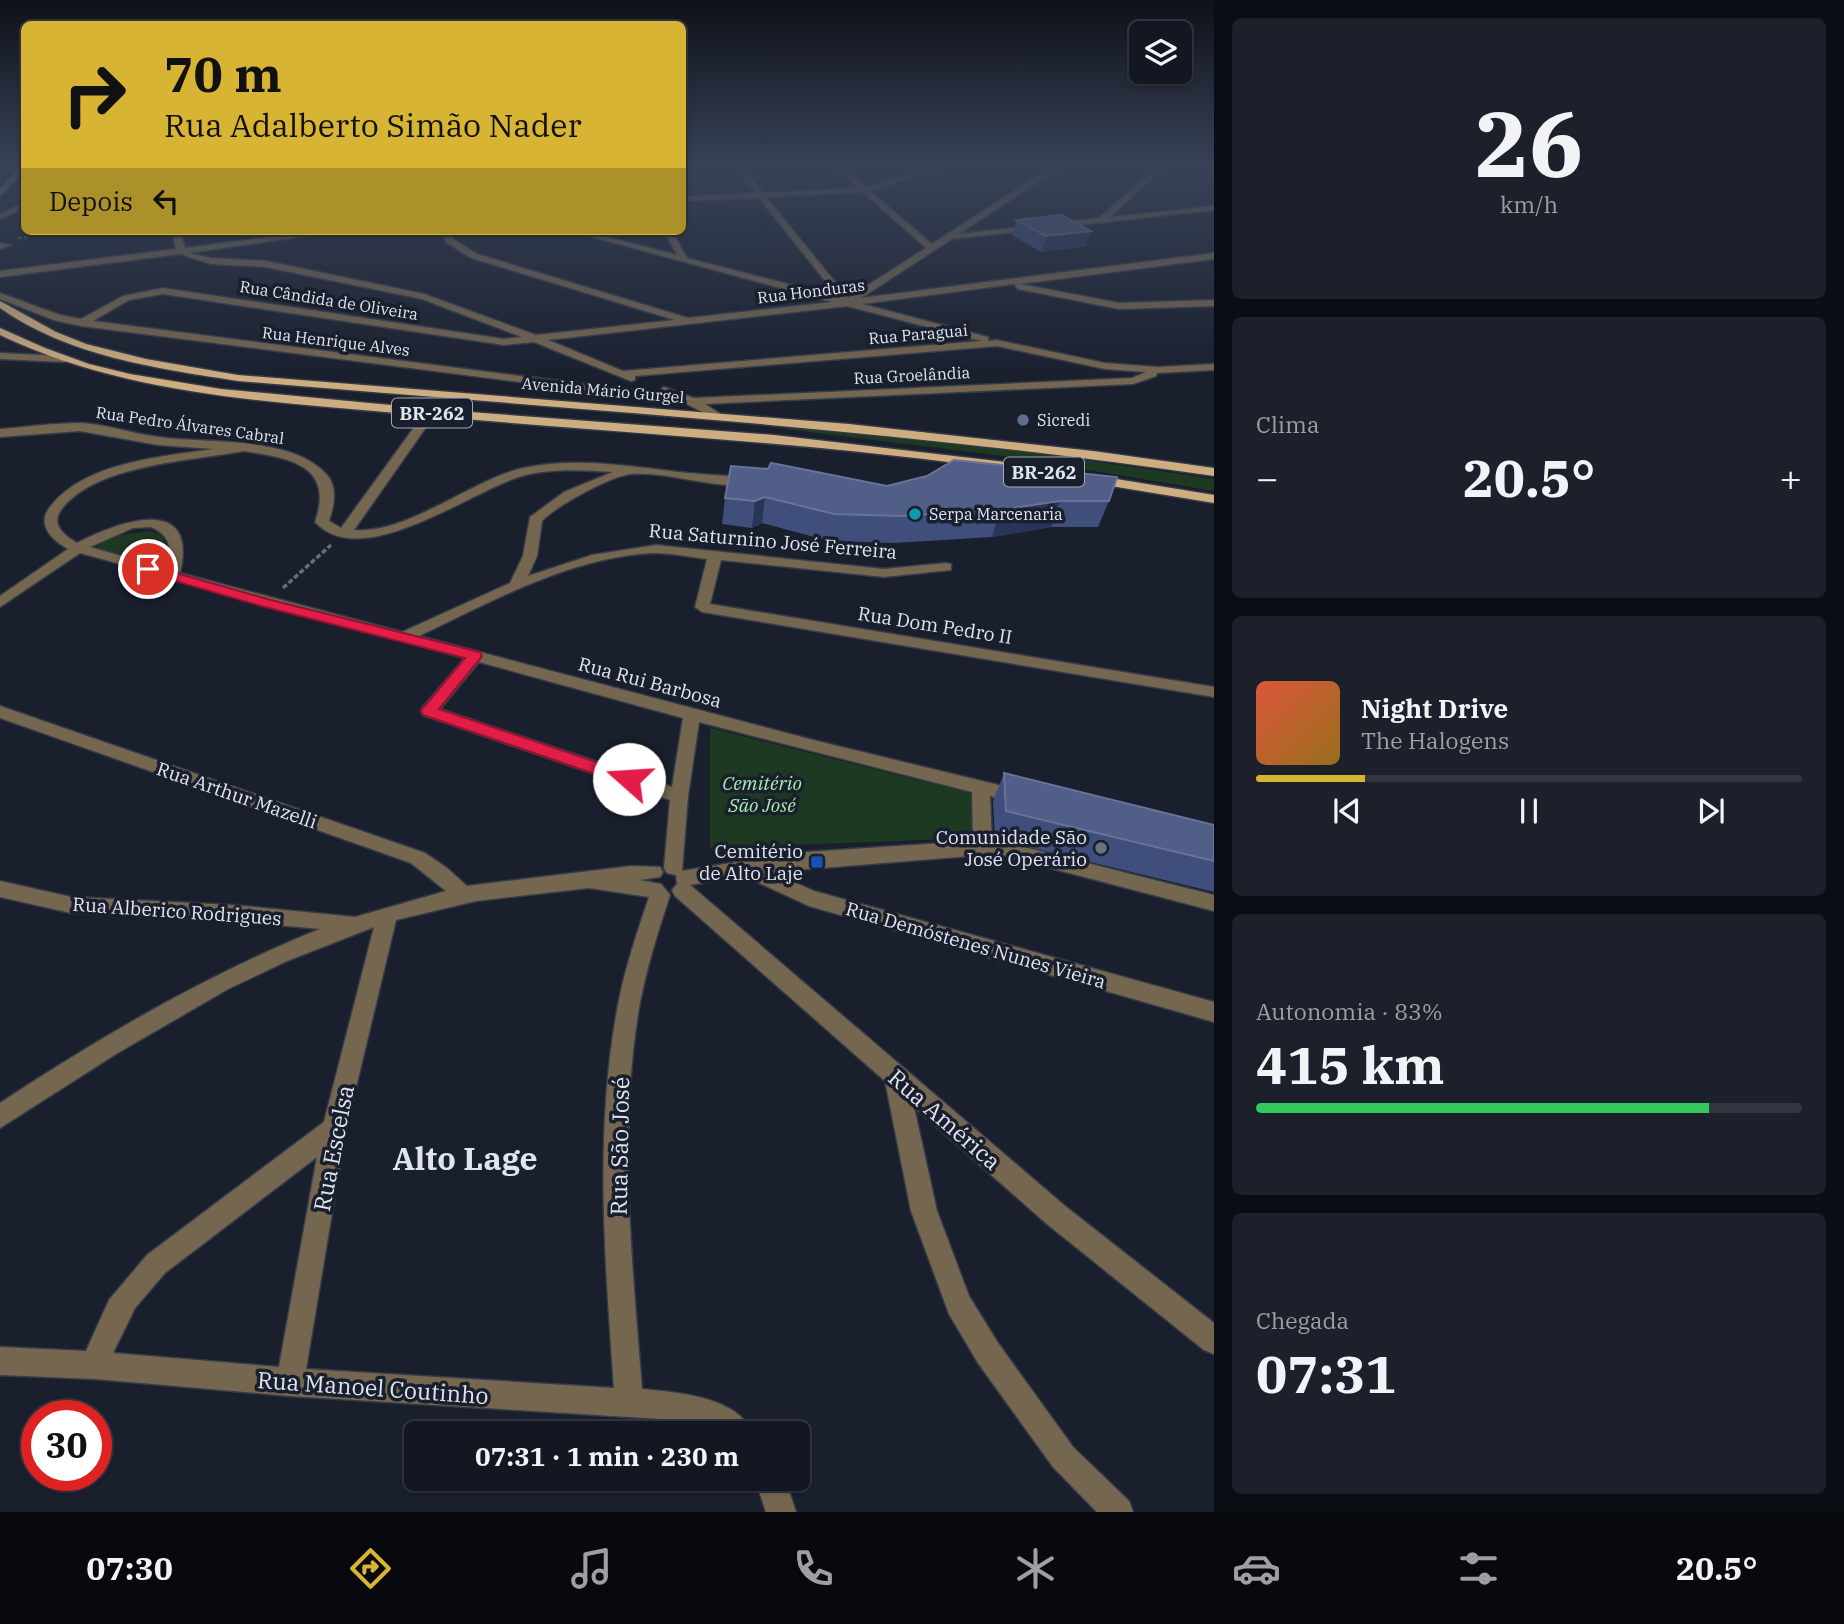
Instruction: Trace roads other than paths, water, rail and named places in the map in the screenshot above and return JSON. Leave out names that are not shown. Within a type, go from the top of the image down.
[{"type":"main road","name":"Avenida Mário Gurgel","points":[[0,304],[40,327],[96,349],[168,366],[238,378],[1081,450],[1214,472]]},
{"type":"main road","name":"Avenida Mário Gurgel","points":[[0,331],[64,359],[136,378],[226,393],[430,413],[874,448],[954,463],[1037,470]]},
{"type":"main road","name":"BR-262","points":[[1076,477],[1214,499]]},
{"type":"street","points":[[178,239],[181,250]]},
{"type":"street","points":[[0,274],[275,239]]},
{"type":"street","points":[[449,239],[474,256],[691,321]]},
{"type":"street","points":[[603,239],[997,343]]},
{"type":"street","points":[[672,239],[684,260]]},
{"type":"street","points":[[795,239],[848,303]]},
{"type":"street","points":[[917,239],[934,248]]},
{"type":"street","points":[[848,303],[950,239]]},
{"type":"street","name":"Rua Paraguai","points":[[181,250],[198,259],[266,264],[424,297],[693,401]]},
{"type":"street","name":"Rua Honduras","points":[[537,339],[848,303],[1213,255]]},
{"type":"street","points":[[1004,283],[1119,306],[1214,303]]},
{"type":"street","name":"Rua Cândida de Oliveira","points":[[81,323],[126,299],[163,291],[485,340],[503,342],[537,339]]},
{"type":"street","name":"Rua Henrique Alves","points":[[0,296],[29,309],[81,323],[631,393],[673,394]]},
{"type":"street","name":"Rua Paraguai","points":[[622,374],[997,343],[1105,366],[1158,370],[1214,367]]},
{"type":"street","points":[[0,356],[64,359]]},
{"type":"street","name":"Rua Groelândia","points":[[693,401],[1133,381],[1144,379],[1158,370]]},
{"type":"street","points":[[693,401],[718,417]]},
{"type":"street","points":[[339,538],[430,413]]},
{"type":"street","name":"Rua Pedro Álvares Cabral","points":[[0,433],[80,427],[169,443],[243,448],[286,456],[320,474],[326,482],[328,501],[322,522],[339,538]]},
{"type":"street","points":[[77,548],[54,531],[50,516],[62,499],[83,483],[133,468],[243,448]]},
{"type":"street","points":[[339,538],[404,524],[517,473],[576,468],[630,469],[769,482]]},
{"type":"street","points":[[515,587],[530,556],[535,520],[569,495],[630,469]]},
{"type":"street","points":[[0,603],[77,548],[105,534],[130,526],[151,523],[162,526],[173,535],[176,565],[172,576]]},
{"type":"street","name":"Rua Rui Barbosa","points":[[77,548],[691,716],[1033,800]]},
{"type":"street","name":"Rua Saturnino José Ferreira","points":[[404,637],[515,587],[579,563],[619,552],[656,549],[884,573],[946,567]]},
{"type":"street","name":"Rua Dom Pedro II","points":[[715,555],[702,607],[1214,692]]},
{"type":"street","points":[[475,656],[429,711],[679,796]]},
{"type":"street","name":"Rua Arthur Mazelli","points":[[0,712],[418,858],[440,873],[463,895]]},
{"type":"street","name":"Rua São José","points":[[629,1403],[617,1228],[617,1110],[626,1022],[639,960],[668,882],[691,716]]},
{"type":"street","points":[[981,788],[984,848]]},
{"type":"street","points":[[0,1117],[100,1049],[211,988],[355,925],[463,895],[583,881],[668,882],[743,867],[792,861],[984,848],[1008,850],[1214,903]]},
{"type":"street","name":"Rua Demóstenes Nunes Vieira","points":[[743,867],[809,898],[1214,1012]]},
{"type":"street","name":"Rua América","points":[[668,882],[1055,1215],[1214,1340]]},
{"type":"street","name":"Rua Alberico Rodrigues","points":[[0,889],[71,905],[220,912],[355,925]]},
{"type":"street","name":"Rua Escelsa","points":[[290,1382],[334,1129],[387,915]]},
{"type":"street","points":[[896,1077],[924,1211],[960,1304],[988,1353],[1063,1457],[1118,1512]]},
{"type":"street","points":[[95,1365],[111,1320],[130,1289],[156,1264],[334,1129]]},
{"type":"street","name":"Rua Manoel Coutinho","points":[[0,1361],[95,1365],[290,1382],[678,1406],[706,1413],[719,1421]]},
{"type":"street","points":[[774,1491],[781,1512]]},
{"type":"place","name":"Sicredi","points":[[1023,420]]},
{"type":"place","name":"Serpa Marcenaria","points":[[915,514]]},
{"type":"place","name":"Comunidade São José Operário","points":[[1101,848]]},
{"type":"place","name":"Cemitério de Alto Laje","points":[[817,862]]},
{"type":"district","name":"Alto Lage","points":[[465,1158]]},
{"type":"park label","name":"Cemitério São José","points":[[762,794]]}]
